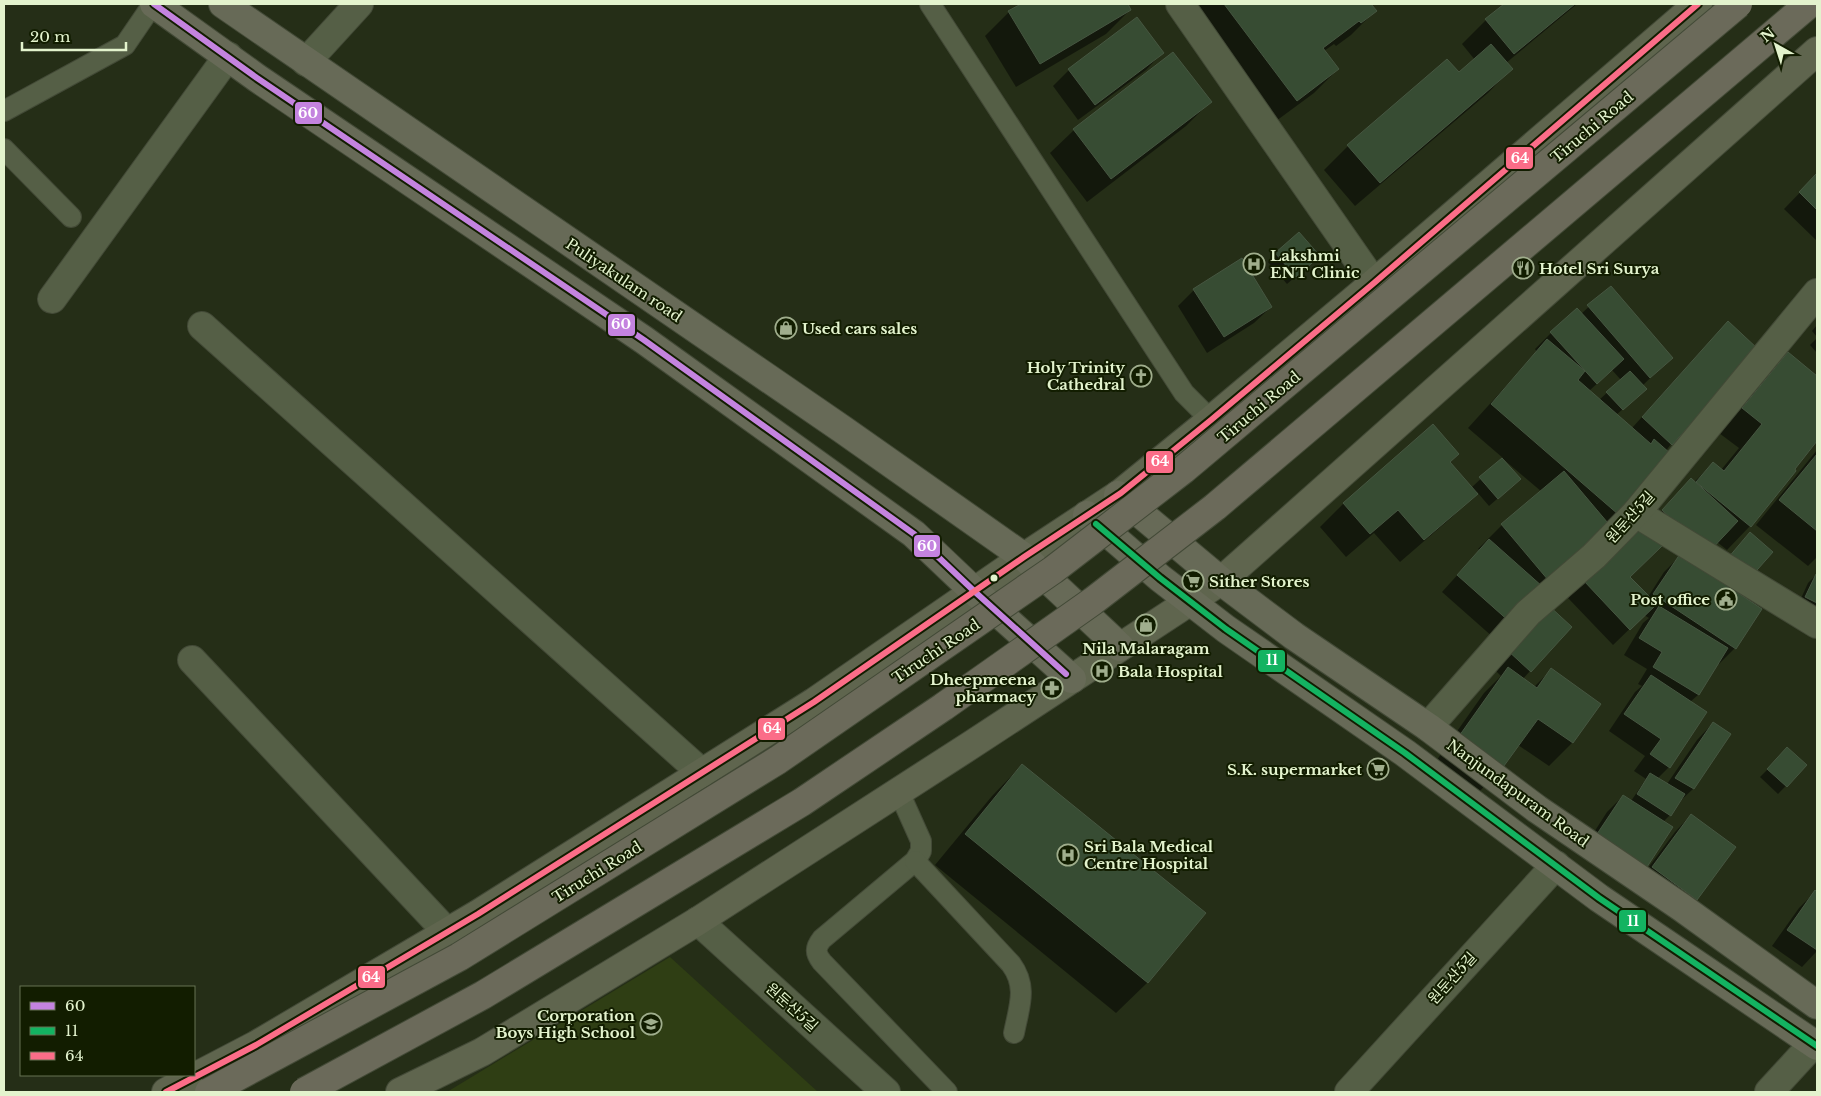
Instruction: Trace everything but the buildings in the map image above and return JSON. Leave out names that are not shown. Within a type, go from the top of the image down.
[{"type":"highway","name":"Tiruchi Road","points":[[209,1092],[459,957],[778,760],[1053,570],[1183,470],[1738,4]]},
{"type":"highway","points":[[304,1092],[483,995],[802,802],[943,707],[1093,601],[1215,507],[1809,4]]},
{"type":"main road","points":[[153,4],[684,368],[914,534],[974,592],[1072,679]]},
{"type":"main road","name":"Puliyakulam road","points":[[223,4],[850,434],[1024,557],[1120,647]]},
{"type":"main road","name":"Nanjundapuram Road","points":[[1118,495],[1221,580],[1294,636],[1428,727],[1537,809],[1681,907],[1817,1005]]},
{"type":"main road","points":[[1087,515],[1189,602],[1226,629],[1404,753],[1598,898],[1815,1045]]},
{"type":"street","points":[[306,62],[359,4]]},
{"type":"street","points":[[1180,4],[1374,282]]},
{"type":"street","points":[[166,1092],[256,1045],[447,932],[702,773],[814,702],[1024,557],[1118,495],[1211,420],[1698,4]]},
{"type":"street","points":[[400,1092],[482,1052],[698,921],[899,792],[1221,580],[1817,51]]},
{"type":"street","points":[[52,299],[228,56]]},
{"type":"street","name":"원둔산5길","points":[[1428,727],[1528,613],[1594,556],[1636,513],[1817,293]]},
{"type":"street","points":[[202,326],[702,773]]},
{"type":"street","points":[[1636,513],[1817,624]]},
{"type":"street","points":[[192,660],[447,932]]},
{"type":"street","name":"원둔산5길","points":[[1349,1092],[1556,865]]},
{"type":"street","name":"원둔산5길","points":[[698,921],[886,1092]]},
{"type":"street","points":[[1769,1092],[1815,1045]]},
{"type":"lane","points":[[4,112],[125,45],[153,4]]},
{"type":"lane","points":[[930,4],[1184,393],[1211,420]]},
{"type":"lane","points":[[4,149],[71,217]]},
{"type":"lane","points":[[899,792],[921,842],[921,851],[915,861],[822,939],[816,946],[816,955],[947,1092]]},
{"type":"lane","points":[[915,861],[1011,964],[1018,975],[1022,991],[1014,1032]]},
{"type":"shaded area","name":"Corporation Boys High School","points":[[670,957],[818,1092],[447,1092]]},
{"type":"transit line","name":"60","points":[[154,4],[257,78],[644,340],[914,534],[1066,674]]},
{"type":"transit line","name":"64","points":[[166,1092],[256,1045],[478,914],[814,702],[1024,557],[1121,493],[1374,283],[1698,4]]},
{"type":"transit line","name":"11","points":[[1096,524],[1160,578],[1226,629],[1405,753],[1599,898],[1817,1046]]},
{"type":"place","name":"Lakshmi ENT Clinic","points":[[1254,264]]},
{"type":"place","name":"Hotel Sri Surya","points":[[1523,268]]},
{"type":"place","name":"Used cars sales","points":[[786,328]]},
{"type":"place","name":"Holy Trinity Cathedral","points":[[1141,376]]},
{"type":"place","name":"Sither Stores","points":[[1193,581]]},
{"type":"place","name":"Post office","points":[[1726,599]]},
{"type":"place","name":"Nila Malaragam","points":[[1146,625]]},
{"type":"place","name":"Bala Hospital","points":[[1102,671]]},
{"type":"place","name":"Dheepmeena pharmacy","points":[[1052,688]]},
{"type":"place","name":"S.K. supermarket","points":[[1378,769]]},
{"type":"place","name":"Sri Bala Medical Centre Hospital","points":[[1068,855]]},
{"type":"place","name":"Corporation Boys High School","points":[[651,1024]]}]
